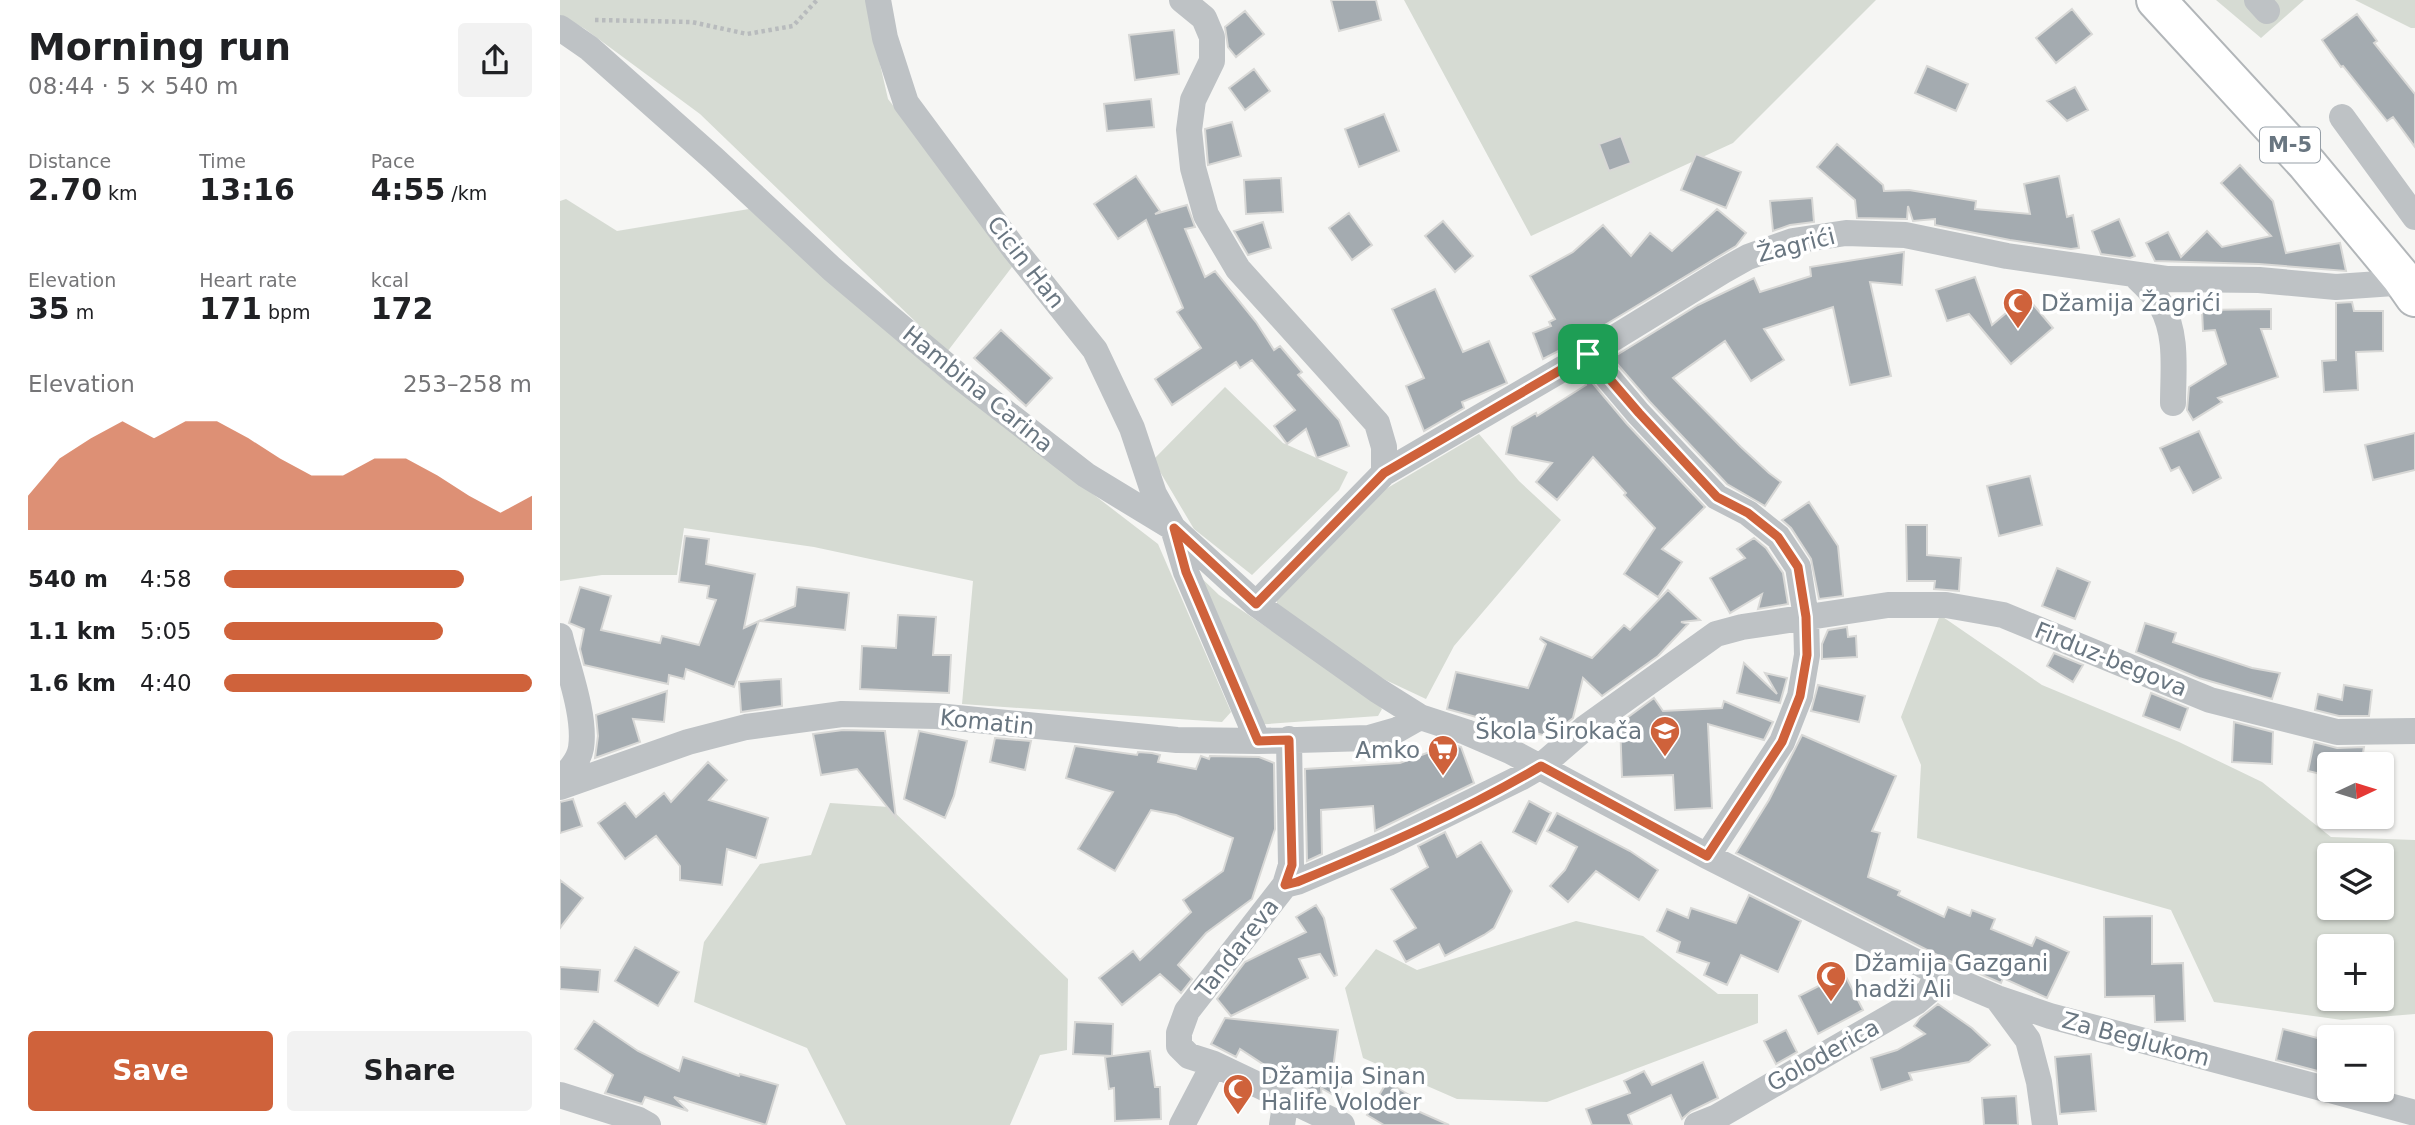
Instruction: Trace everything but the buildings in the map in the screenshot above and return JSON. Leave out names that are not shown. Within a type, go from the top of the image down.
[{"type":"main road","name":"M-5","points":[[2156,0],[2308,164],[2408,287]]},
{"type":"street","name":"Cicin Han","points":[[878,0],[885,38],[906,103],[1015,250],[1095,350],[1132,428],[1154,494],[1174,528]]},
{"type":"street","points":[[1182,0],[1204,18],[1212,37],[1212,61],[1193,100],[1189,130],[1194,168],[1206,215],[1238,269],[1377,423],[1384,447],[1384,473]]},
{"type":"street","name":"Hambina Carina","points":[[571,24],[598,56],[832,269],[960,377],[1086,475],[1174,528],[1256,604],[1377,690],[1420,717]]},
{"type":"street","points":[[2342,117],[2415,217]]},
{"type":"street","name":"Žagrići","points":[[1256,604],[1384,473],[1748,257],[1782,244],[1819,235],[1846,233],[1905,235],[2007,256],[2136,276],[2187,280],[2259,280],[2336,287],[2394,283],[2408,287]]},
{"type":"street","points":[[2136,276],[2160,303],[2169,322],[2174,345],[2173,402]]},
{"type":"street","points":[[1588,354],[1717,497],[1748,513],[1778,537],[1798,567],[1806,617],[1807,655],[1800,696],[1782,742],[1707,856]]},
{"type":"street","points":[[1174,528],[1186,572],[1258,741]]},
{"type":"street","name":"Firduz-begova","points":[[1541,766],[1585,728],[1716,634],[1742,627],[1888,605],[1946,605],[2003,615],[2210,699],[2337,732],[2415,731]]},
{"type":"street","points":[[560,636],[581,730],[581,751],[569,771],[560,779]]},
{"type":"street","name":"Komatin","points":[[560,787],[688,742],[734,730],[842,714],[937,716],[1177,740],[1258,741],[1369,738],[1397,730],[1420,717]]},
{"type":"street","name":"Za Beglukom","points":[[1420,717],[1466,732],[1541,766],[1707,856],[1938,973],[1997,998],[2050,1016],[2317,1087]]},
{"type":"street","name":"Tandareva","points":[[1214,1064],[1189,1056],[1179,1046],[1179,1033],[1188,1012],[1285,885],[1292,865],[1289,740]]},
{"type":"street","points":[[1285,885],[1388,843],[1541,766]]},
{"type":"street","name":"Goloderica","points":[[1697,1125],[1717,1117],[1916,1002],[1929,991],[1938,973]]},
{"type":"street","points":[[1997,998],[2028,1040],[2039,1082],[2045,1125]]},
{"type":"street","points":[[1182,1125],[1214,1064],[1342,1125]]},
{"type":"street","points":[[560,1095],[648,1125]]},
{"type":"street","points":[[1282,1125],[1286,1099]]},
{"type":"street","name":"Za Beglukom","points":[[2374,1102],[2415,1113]]},
{"type":"path","points":[[571,24],[692,22],[747,34],[793,26],[817,0]]},
{"type":"shaded area","points":[[560,0],[869,0],[874,38],[888,99],[1015,263],[947,352],[700,114],[585,29],[560,15]]},
{"type":"shaded area","points":[[1404,0],[1876,0],[1733,143],[1531,236]]},
{"type":"shaded area","points":[[2216,0],[2304,0],[2261,38]]},
{"type":"shaded area","points":[[2355,0],[2415,0],[2415,28],[2411,28]]},
{"type":"shaded area","points":[[566,199],[617,231],[749,209],[934,372],[1158,544],[1231,712],[1222,722],[962,704],[973,581],[814,547],[684,528],[677,575],[602,575],[560,581],[560,201]]},
{"type":"shaded area","points":[[1225,387],[1283,443],[1348,472],[1339,490],[1252,575],[1194,529],[1153,460]]},
{"type":"shaded area","points":[[1479,434],[1519,481],[1561,520],[1454,646],[1426,699],[1375,675],[1277,609],[1277,598],[1384,490]]},
{"type":"shaded area","points":[[1192,569],[1219,595],[1373,699],[1382,709],[1378,716],[1253,725]]},
{"type":"shaded area","points":[[1940,615],[2042,685],[2179,742],[2262,782],[2317,826],[2317,830],[2322,830],[2331,837],[2415,840],[2415,1014],[2342,1020],[2214,1002],[2171,910],[1917,838],[1921,765],[1901,717]]},
{"type":"shaded area","points":[[830,803],[889,807],[1068,979],[1067,1050],[1040,1055],[1010,1125],[846,1125],[807,1048],[694,1002],[704,942],[760,864],[811,855]]},
{"type":"shaded area","points":[[1576,921],[1643,936],[1718,994],[1758,994],[1758,1023],[1547,1102],[1457,1099],[1363,1058],[1345,988],[1376,949],[1417,970]]},
{"type":"place","name":"Džamija Žagrići","points":[[2018,330]]},
{"type":"place","name":"Škola Širokača","points":[[1665,758]]},
{"type":"place","name":"Amko","points":[[1443,777]]},
{"type":"place","name":"Džamija Gazgani hadži Ali","points":[[1831,1003]]},
{"type":"place","name":"Džamija Sinan Halife Voloder","points":[[1238,1116]]},
{"type":"route","points":[[1588,354],[1717,497],[1748,513],[1778,537],[1798,567],[1806,617],[1807,655],[1800,696],[1782,742],[1707,856],[1541,766],[1388,843],[1285,885],[1292,865],[1289,740],[1258,741],[1186,572],[1174,528],[1256,604],[1384,473],[1588,354]]}]
